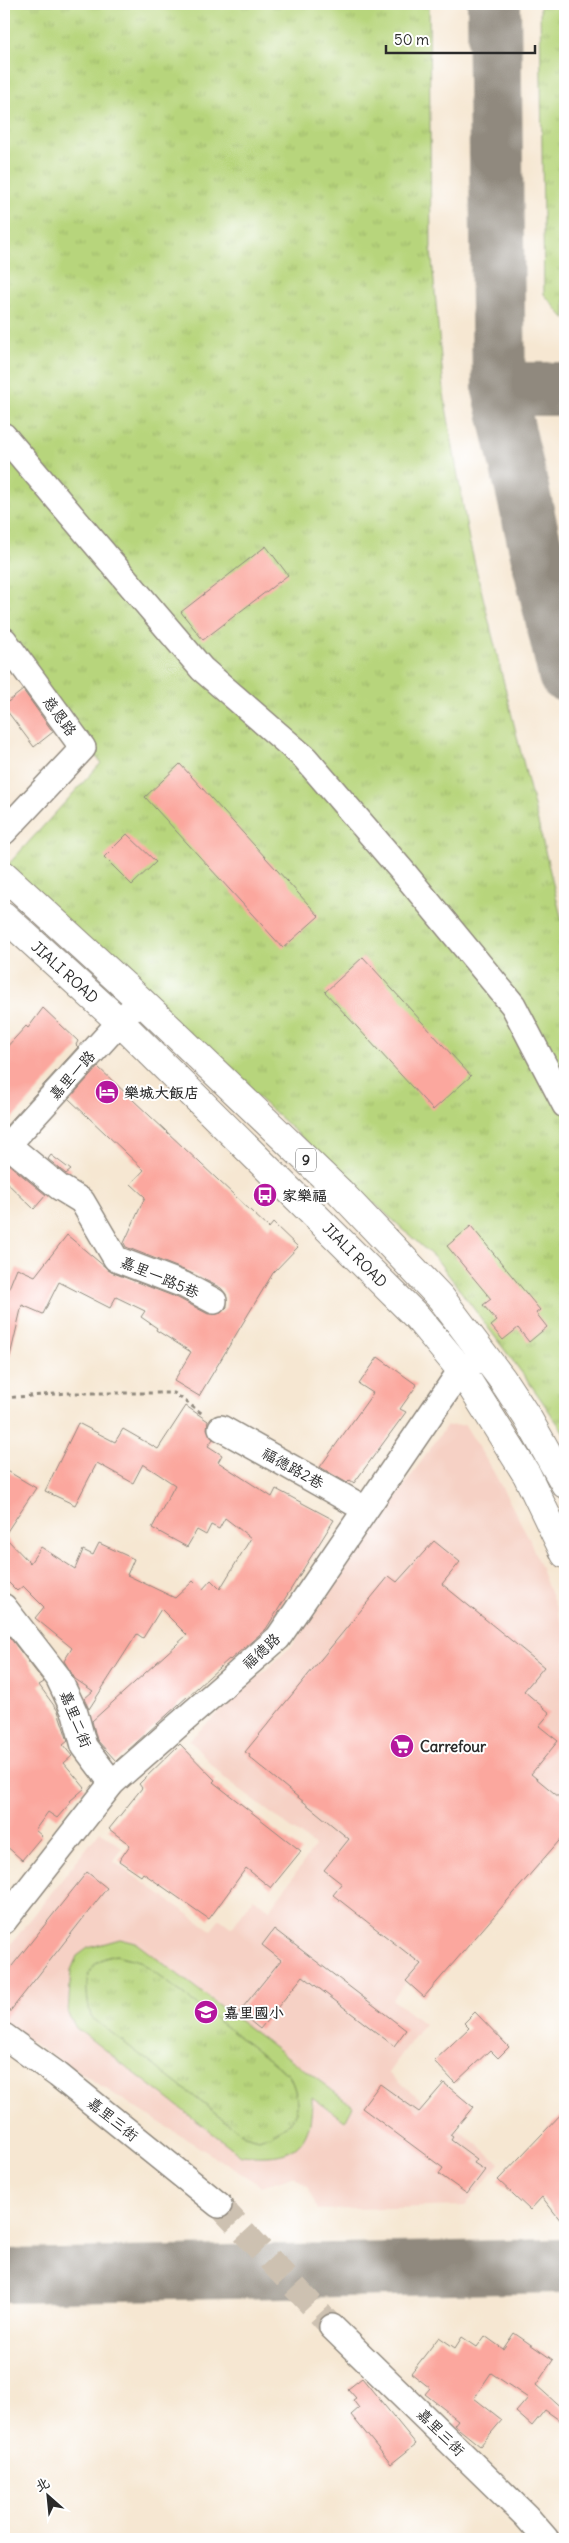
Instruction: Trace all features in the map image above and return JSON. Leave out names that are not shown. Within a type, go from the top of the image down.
[{"type":"main road","name":"JIALI ROAD","points":[[4,875],[140,1000],[340,1192],[441,1298],[485,1355],[527,1417],[565,1484]]},
{"type":"main road","name":"JIALI ROAD","points":[[4,916],[120,1022],[417,1317],[461,1370],[526,1476],[565,1554]]},
{"type":"street","points":[[4,436],[202,670],[305,758],[404,873],[513,1006],[565,1105]]},
{"type":"street","name":"慈恩路","points":[[4,640],[83,748],[4,832]]},
{"type":"street","name":"嘉里一路","points":[[6,1147],[140,1000]]},
{"type":"street","name":"嘉里一路5巷","points":[[6,1147],[59,1187],[82,1201],[116,1259],[184,1285],[214,1300]]},
{"type":"street","name":"福德路","points":[[4,1922],[112,1783],[278,1638],[461,1370],[485,1355]]},
{"type":"street","name":"福德路2巷","points":[[221,1428],[365,1509]]},
{"type":"street","name":"嘉里二街","points":[[4,1607],[58,1677],[75,1713],[84,1746],[112,1783]]},
{"type":"street","name":"嘉里三街","points":[[4,2036],[58,2075],[219,2205]]},
{"type":"street","name":"嘉里三街","points":[[332,2327],[526,2516],[546,2539]]},
{"type":"path","points":[[4,1398],[68,1393],[174,1393],[221,1428]]},
{"type":"shaded area","points":[[465,1425],[493,1471],[529,1538],[565,1631],[565,1799],[392,1999],[424,2024],[388,2073],[500,2163],[465,2206],[318,2210],[307,2186],[294,2176],[261,2186],[4,2025],[4,1953],[100,1831],[122,1848],[114,1862],[211,1930],[220,1919],[232,1928],[253,1898],[270,1909],[315,1846],[225,1779],[189,1740],[293,1645],[446,1426]]},
{"type":"green space","points":[[4,4],[429,4],[431,249],[445,401],[469,540],[565,933],[565,1434],[531,1385],[438,1261],[5,868],[101,763],[4,631]]},
{"type":"green space","points":[[540,4],[565,4],[565,319],[544,294]]},
{"type":"green space","points":[[120,1939],[136,1943],[353,2106],[345,2121],[312,2097],[308,2129],[303,2140],[296,2148],[274,2156],[241,2155],[76,2028],[68,2014],[71,1970],[77,1956],[88,1948]],"holes":[[[116,1955],[140,1961],[289,2075],[297,2099],[297,2108],[289,2123],[281,2129],[259,2139],[244,2135],[91,2017],[87,1987],[88,1978],[96,1963],[104,1958]]]},
{"type":"green space","points":[[116,1955],[140,1961],[289,2075],[297,2099],[297,2108],[289,2123],[281,2129],[259,2139],[244,2135],[91,2017],[87,1996],[87,1978],[90,1970],[104,1958]]},
{"type":"building","points":[[266,546],[288,575],[203,640],[181,612]]},
{"type":"building","points":[[23,690],[53,732],[34,747],[4,707]]},
{"type":"building","points":[[180,764],[319,916],[283,948],[145,797]]},
{"type":"building","points":[[127,834],[156,862],[132,885],[104,857]]},
{"type":"building","points":[[363,957],[471,1076],[433,1110],[325,992]]},
{"type":"building","points":[[43,1008],[78,1041],[76,1045],[78,1047],[4,1128],[4,1050],[26,1026],[28,1028]]},
{"type":"building","points":[[98,1067],[269,1228],[273,1223],[298,1247],[273,1273],[199,1396],[174,1381],[191,1352],[156,1330],[157,1328],[141,1317],[145,1311],[116,1297],[110,1308],[59,1282],[43,1314],[22,1305],[10,1356],[4,1355],[4,1300],[17,1268],[35,1276],[67,1235],[111,1272],[178,1298],[208,1314],[221,1313],[227,1307],[226,1294],[221,1288],[189,1272],[126,1247],[124,1243],[145,1197],[131,1184],[144,1170],[69,1099]]},
{"type":"building","points":[[51,1155],[71,1170],[66,1174],[48,1159]]},
{"type":"building","points":[[4,1163],[7,1163],[46,1195],[34,1209],[4,1180]]},
{"type":"building","points":[[471,1226],[540,1310],[536,1313],[547,1327],[529,1342],[518,1328],[503,1340],[491,1326],[497,1321],[483,1305],[491,1299],[447,1246]]},
{"type":"building","points":[[378,1357],[417,1385],[400,1409],[406,1412],[354,1483],[350,1480],[347,1483],[320,1467],[373,1393],[359,1384]]},
{"type":"building","points":[[186,1406],[208,1421],[207,1429],[213,1439],[208,1446],[222,1455],[218,1462],[272,1497],[276,1489],[334,1520],[266,1629],[229,1659],[116,1761],[97,1740],[92,1721],[187,1635],[161,1609],[143,1638],[137,1634],[89,1709],[84,1699],[93,1691],[75,1679],[64,1661],[72,1648],[35,1618],[44,1607],[23,1586],[17,1591],[4,1578],[4,1536],[30,1563],[41,1547],[75,1569],[83,1550],[93,1555],[99,1543],[134,1559],[127,1575],[175,1598],[193,1581],[202,1590],[211,1580],[220,1589],[251,1538],[225,1518],[219,1529],[211,1525],[206,1535],[197,1530],[187,1547],[152,1528],[175,1485],[143,1464],[133,1483],[97,1463],[75,1505],[45,1491],[78,1423],[115,1442],[123,1429],[158,1449]]},
{"type":"building","points":[[4,1469],[36,1488],[4,1536]]},
{"type":"building","name":"Carrefour","points":[[434,1541],[460,1562],[442,1584],[544,1667],[524,1691],[550,1713],[539,1726],[558,1741],[531,1774],[565,1802],[565,1834],[424,1997],[406,1981],[421,1964],[333,1895],[342,1884],[324,1870],[349,1839],[245,1752],[389,1576],[397,1582]]},
{"type":"building","points":[[4,1630],[44,1682],[39,1685],[58,1711],[68,1741],[63,1745],[72,1756],[64,1763],[85,1788],[70,1801],[57,1818],[48,1812],[35,1830],[42,1836],[22,1860],[4,1844]]},
{"type":"building","points":[[180,1744],[215,1780],[213,1782],[301,1851],[271,1888],[246,1868],[209,1919],[143,1873],[141,1876],[119,1861],[130,1845],[109,1829],[142,1788],[139,1784]]},
{"type":"building","points":[[87,1872],[107,1888],[4,2019],[4,1976]]},
{"type":"building","points":[[274,1929],[406,2030],[394,2046],[303,1976],[260,2029],[239,2012],[281,1960],[262,1945]]},
{"type":"building","points":[[475,2012],[509,2047],[498,2058],[490,2050],[455,2083],[434,2061],[469,2028],[464,2023]]},
{"type":"building","points":[[444,2083],[473,2107],[450,2135],[453,2137],[451,2140],[477,2159],[474,2163],[485,2170],[467,2194],[439,2174],[443,2168],[362,2108],[380,2084],[419,2112]]},
{"type":"building","points":[[565,2110],[565,2226],[542,2197],[530,2210],[498,2180]]},
{"type":"building","points":[[514,2333],[553,2360],[536,2385],[565,2411],[565,2418],[562,2422],[545,2410],[532,2426],[516,2412],[528,2398],[491,2373],[474,2398],[502,2420],[480,2446],[454,2425],[458,2420],[425,2394],[430,2388],[411,2373],[439,2337],[455,2348],[462,2337],[477,2347],[485,2336],[503,2349]]},
{"type":"building","points":[[362,2378],[416,2444],[391,2464],[351,2415],[359,2408],[353,2400],[356,2398],[348,2389]]},
{"type":"taxiway","points":[[494,4],[499,389],[565,675]]},
{"type":"taxiway","points":[[499,389],[565,389]]},
{"type":"taxiway","points":[[4,2276],[565,2266]]},
{"type":"tunnel","points":[[219,2205],[332,2327]]},
{"type":"place","name":"樂城大飯店","points":[[107,1092]]},
{"type":"place","name":"家樂福","points":[[265,1195]]},
{"type":"place","name":"Carrefour","points":[[402,1746]]},
{"type":"place","name":"嘉里國小","points":[[206,2012]]}]
